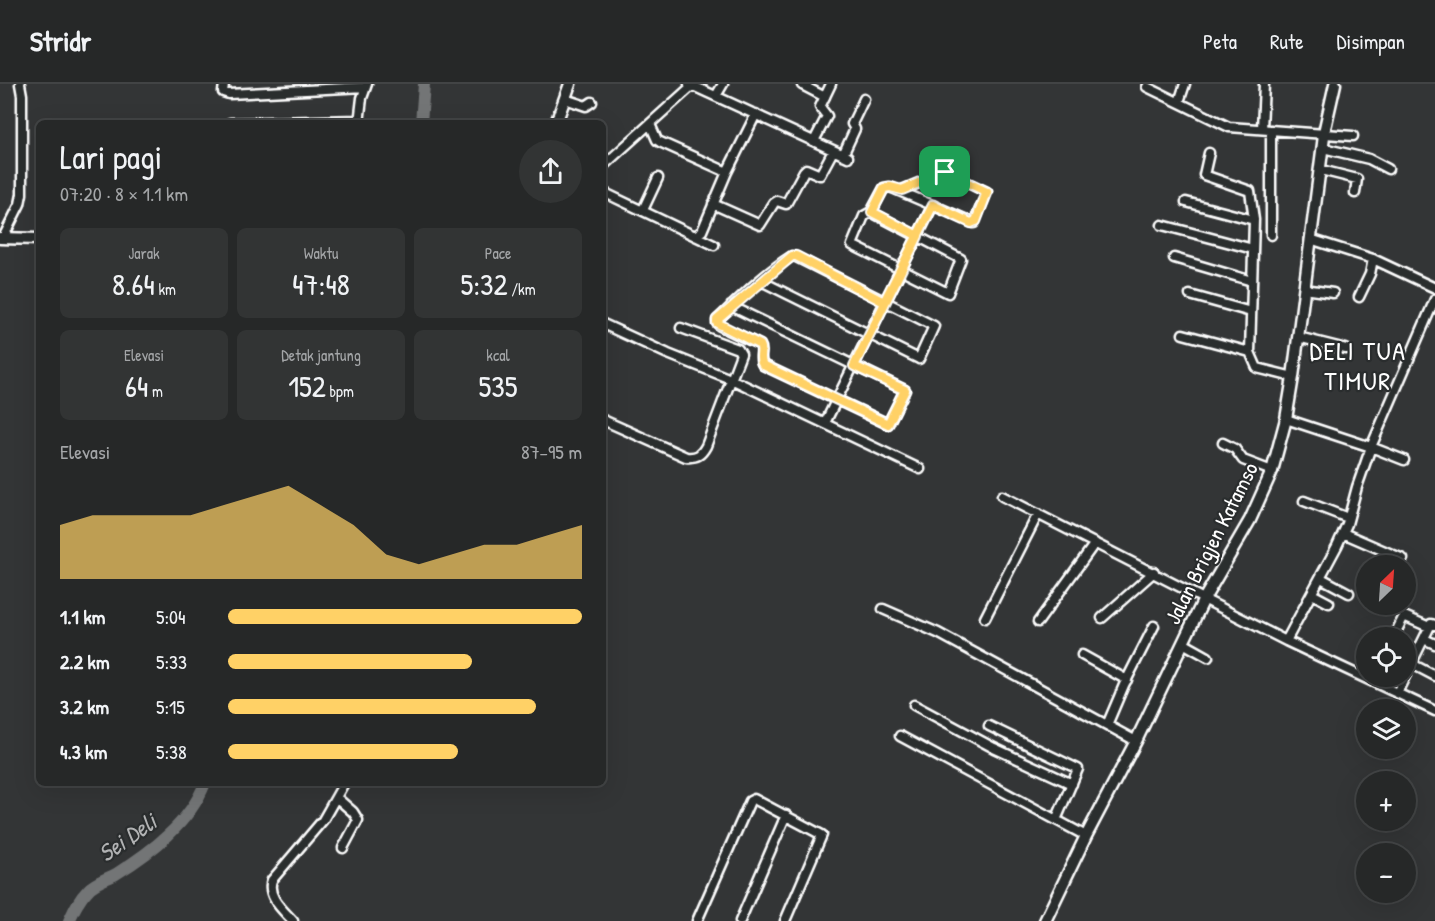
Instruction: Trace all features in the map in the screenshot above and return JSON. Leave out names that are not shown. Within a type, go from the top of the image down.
[{"type":"main road","points":[[557,120],[570,84]]},
{"type":"main road","name":"Jalan Brigjen Katamso","points":[[1045,921],[1136,741],[1204,599],[1250,520],[1272,471],[1286,419],[1293,377],[1325,134],[1335,84]]},
{"type":"main road","points":[[1,238],[36,239]]},
{"type":"street","points":[[1,238],[20,204],[22,194],[20,84]]},
{"type":"street","points":[[224,84],[223,92],[229,94],[366,86],[359,120]]},
{"type":"street","points":[[606,163],[692,84],[845,156],[855,129],[852,124],[864,99]]},
{"type":"street","points":[[716,96],[723,84]]},
{"type":"street","points":[[814,141],[827,116],[820,109],[831,84]]},
{"type":"street","points":[[1179,102],[1185,84]]},
{"type":"street","points":[[1264,84],[1271,235]]},
{"type":"street","points":[[802,85],[825,97]]},
{"type":"street","points":[[1147,87],[1224,125],[1235,128],[1353,135]]},
{"type":"street","points":[[565,99],[586,106],[592,102]]},
{"type":"street","points":[[695,236],[702,231],[727,172],[756,114]]},
{"type":"street","points":[[650,124],[660,142],[727,172]]},
{"type":"street","points":[[1323,148],[1369,159],[1388,169]]},
{"type":"street","points":[[713,204],[760,225],[774,203],[777,201],[786,204],[806,169],[820,175],[833,151]]},
{"type":"street","points":[[1209,153],[1204,175],[1250,191],[1254,220],[1250,352],[1257,368],[1293,377]]},
{"type":"street","points":[[1321,171],[1357,180],[1355,193]]},
{"type":"street","points":[[872,212],[961,259],[948,293],[852,245],[864,216],[872,212],[884,188],[902,190],[974,223],[987,192],[945,172],[902,190]]},
{"type":"street","points":[[643,210],[658,178]]},
{"type":"street","points":[[606,193],[714,245]]},
{"type":"street","points":[[1186,202],[1254,220]]},
{"type":"street","points":[[825,423],[933,205]]},
{"type":"street","points":[[1162,225],[1253,249]]},
{"type":"street","points":[[1310,239],[1373,259],[1435,288]]},
{"type":"street","points":[[731,306],[905,390],[890,422],[885,424],[763,365],[760,359],[762,350],[760,345],[718,325],[717,320],[731,306],[761,281],[789,258],[796,256],[934,326],[919,359],[761,281]]},
{"type":"street","points":[[1174,258],[1252,281]]},
{"type":"street","points":[[1359,297],[1370,274],[1373,259]]},
{"type":"street","points":[[1304,289],[1333,293]]},
{"type":"street","points":[[1190,296],[1251,312]]},
{"type":"street","points":[[1286,641],[1343,533],[1371,447],[1435,299]]},
{"type":"street","points":[[606,325],[733,380],[920,469]]},
{"type":"street","points":[[606,421],[682,456],[692,458],[698,456],[706,446],[733,380],[741,351],[681,328]]},
{"type":"street","points":[[1183,333],[1250,352]]},
{"type":"street","points":[[1298,337],[1346,349]]},
{"type":"street","points":[[1286,419],[1404,459]]},
{"type":"street","points":[[1223,443],[1233,448],[1243,460],[1272,471]]},
{"type":"street","points":[[1002,496],[1286,641],[1435,711]]},
{"type":"street","points":[[1304,501],[1348,518]]},
{"type":"street","points":[[985,618],[1038,514]]},
{"type":"street","points":[[1343,533],[1392,555]]},
{"type":"street","points":[[1038,621],[1095,543]]},
{"type":"street","points":[[1102,618],[1154,572]]},
{"type":"street","points":[[1321,578],[1349,593]]},
{"type":"street","points":[[1312,594],[1329,603]]},
{"type":"street","points":[[883,609],[938,633],[1136,741]]},
{"type":"street","points":[[1399,627],[1404,616],[1432,626],[1416,656]]},
{"type":"street","points":[[1107,725],[1154,626]]},
{"type":"street","points":[[1424,639],[1435,644]]},
{"type":"street","points":[[1183,643],[1208,657]]},
{"type":"street","points":[[1082,655],[1127,680]]},
{"type":"street","points":[[1416,666],[1435,676]]},
{"type":"street","points":[[1397,693],[1400,687]]},
{"type":"street","points":[[914,705],[994,748],[1071,784]]},
{"type":"street","points":[[989,726],[1078,769],[1056,820]]},
{"type":"street","points":[[900,736],[1086,836]]},
{"type":"street","points":[[293,921],[271,894],[270,885],[276,874],[323,820],[343,786]]},
{"type":"street","points":[[337,798],[353,812],[358,820],[343,848]]},
{"type":"street","points":[[697,921],[750,801],[758,800],[822,836],[785,921]]},
{"type":"street","points":[[740,921],[786,815]]},
{"type":"waterway","name":"Sei Deli","points":[[421,120],[424,84]]},
{"type":"waterway","name":"Sei Deli","points":[[69,921],[79,901],[91,887],[116,874],[156,846],[179,824],[190,811],[204,786]]},
{"type":"district","name":"DELI TUA TIMUR","points":[[1358,365]]},
{"type":"route","points":[[945,172],[902,190],[884,188],[872,212],[918,236],[854,366],[905,390],[888,424],[763,365],[760,359],[762,350],[760,345],[717,323],[717,320],[731,306],[792,256],[884,302],[918,236],[933,205],[971,223],[976,221],[988,195],[986,190],[945,172]]}]
